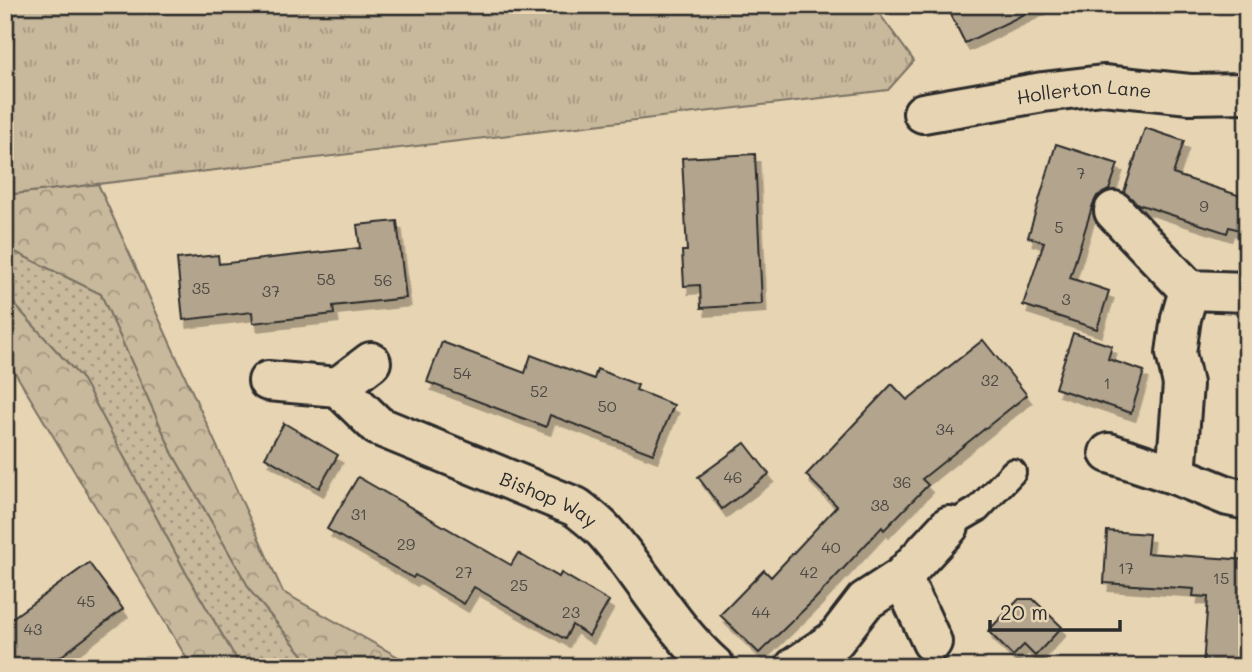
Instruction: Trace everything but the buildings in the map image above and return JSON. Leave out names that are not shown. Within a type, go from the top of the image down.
[{"type":"street","name":"Hollerton Lane","points":[[923,113],[1043,92],[1103,85],[1190,94],[1247,93]]},
{"type":"street","points":[[1114,211],[1189,290],[1247,292]]},
{"type":"street","points":[[1176,475],[1183,384],[1176,353],[1181,318],[1189,290]]},
{"type":"street","points":[[268,381],[338,387],[371,362]]},
{"type":"street","name":"Bishop Way","points":[[338,387],[378,426],[576,507],[603,530],[664,611],[715,667]]},
{"type":"street","points":[[1109,453],[1228,496],[1247,500]]},
{"type":"street","points":[[796,667],[835,640],[865,601],[902,577],[949,526]]},
{"type":"street","points":[[902,577],[932,642]]},
{"type":"lane","points":[[949,526],[978,509],[1013,472]]},
{"type":"green space","points":[[5,5],[873,5],[914,61],[888,90],[5,195]]},
{"type":"green space","points":[[98,184],[283,592],[416,667],[313,667],[252,593],[173,454],[101,294],[5,247],[5,195]]},
{"type":"green space","points":[[5,247],[101,294],[173,454],[252,593],[313,667],[241,667],[186,573],[83,380],[5,294]]},
{"type":"green space","points":[[5,294],[83,380],[186,573],[241,667],[192,667],[5,356]]}]
